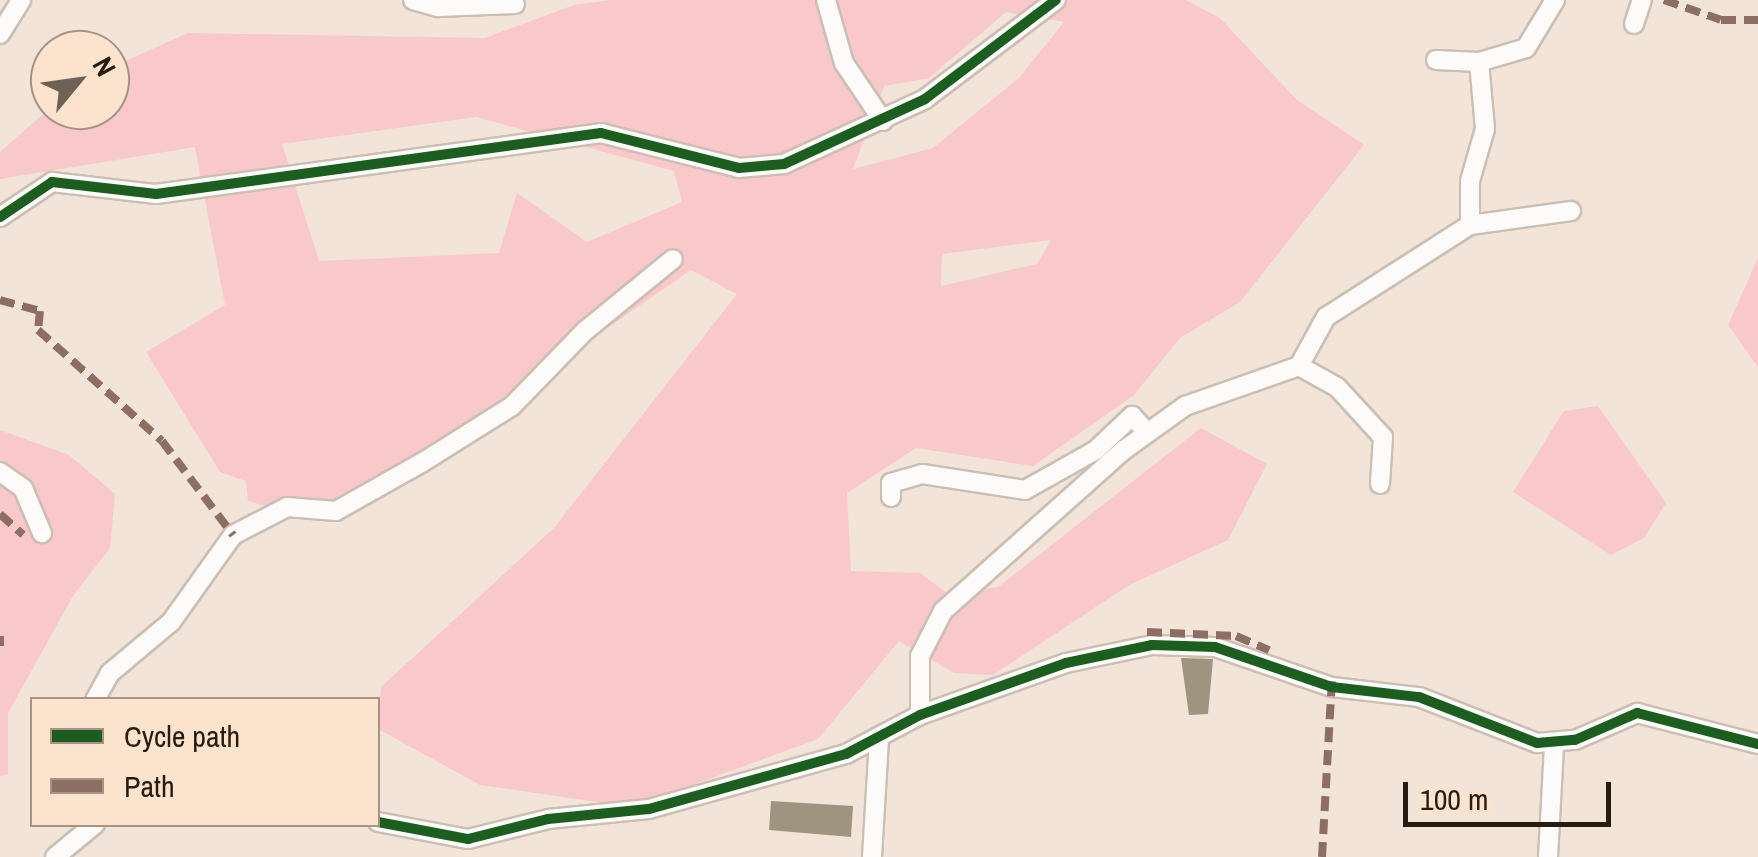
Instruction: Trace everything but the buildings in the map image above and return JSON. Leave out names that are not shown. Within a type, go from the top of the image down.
[{"type":"street","points":[[0,34],[21,0]]},
{"type":"street","points":[[413,0],[438,7],[516,4]]},
{"type":"street","points":[[826,0],[844,62],[883,121]]},
{"type":"street","points":[[0,217],[52,182],[156,194],[600,133],[763,168],[883,121],[1056,0]]},
{"type":"street","points":[[1436,60],[1479,62],[1526,48],[1555,0]]},
{"type":"street","points":[[1634,24],[1642,0]]},
{"type":"street","points":[[1470,225],[1470,181],[1484,129],[1479,62]]},
{"type":"street","points":[[920,715],[920,656],[944,611],[1146,431],[1196,401],[1298,366],[1326,317],[1470,225],[1571,211]]},
{"type":"street","points":[[97,697],[110,672],[170,622],[233,536],[287,506],[336,511],[438,453],[512,406],[672,259]]},
{"type":"street","points":[[1298,366],[1337,387],[1383,437],[1380,484]]},
{"type":"street","points":[[891,497],[890,483],[922,474],[1025,490],[1096,450],[1132,416],[1146,431]]},
{"type":"street","points":[[0,472],[24,488],[42,533]]},
{"type":"street","points":[[380,822],[494,837],[548,818],[648,809],[879,740],[920,715],[1066,662],[1180,644],[1215,647],[1332,687],[1419,697],[1496,731],[1554,745],[1637,712],[1758,744]]},
{"type":"street","points":[[872,857],[879,740]]},
{"type":"street","points":[[1548,857],[1554,745]]},
{"type":"street","points":[[55,857],[91,827]]},
{"type":"shaded area","points":[[611,0],[1186,0],[1220,18],[1297,100],[1364,145],[1240,302],[1180,338],[1134,395],[1033,466],[916,448],[847,493],[851,571],[920,573],[948,594],[998,587],[1201,428],[1267,464],[1228,540],[1129,585],[993,675],[954,673],[899,641],[818,739],[632,807],[480,785],[380,730],[381,687],[554,528],[737,294],[691,270],[377,487],[309,518],[248,501],[246,481],[220,472],[146,352],[225,305],[195,147],[0,179],[0,152],[30,126],[30,130],[130,130],[130,59],[188,33],[485,38],[574,5]],"holes":[[[1006,12],[1064,22],[1019,78],[933,148],[853,169],[884,86],[929,78]],[[476,117],[674,171],[682,202],[587,242],[517,193],[499,253],[319,261],[282,144]],[[1051,240],[1037,264],[941,286],[942,254]]]},
{"type":"shaded area","points":[[1758,258],[1758,367],[1728,325]]},
{"type":"shaded area","points":[[1598,406],[1666,503],[1644,538],[1611,555],[1513,492],[1564,411]]},
{"type":"shaded area","points":[[0,430],[69,455],[115,494],[110,548],[73,596],[8,713],[8,774],[0,776]]},
{"type":"marked path","points":[[1664,0],[1721,20],[1758,20]]},
{"type":"marked path","points":[[0,300],[40,311],[38,330],[162,441],[233,535]]},
{"type":"marked path","points":[[0,514],[23,535]]},
{"type":"marked path","points":[[1147,632],[1236,636],[1269,650]]},
{"type":"marked path","points":[[0,636],[0,646]]},
{"type":"marked path","points":[[1322,857],[1332,678]]},
{"type":"cycle path","points":[[0,217],[52,182],[156,194],[601,133],[739,168],[784,164],[925,99],[1056,0]]},
{"type":"cycle path","points":[[380,822],[468,839],[548,819],[649,809],[846,754],[920,715],[1066,663],[1152,645],[1215,647],[1332,687],[1419,697],[1537,743],[1575,740],[1637,713],[1758,744]]}]
